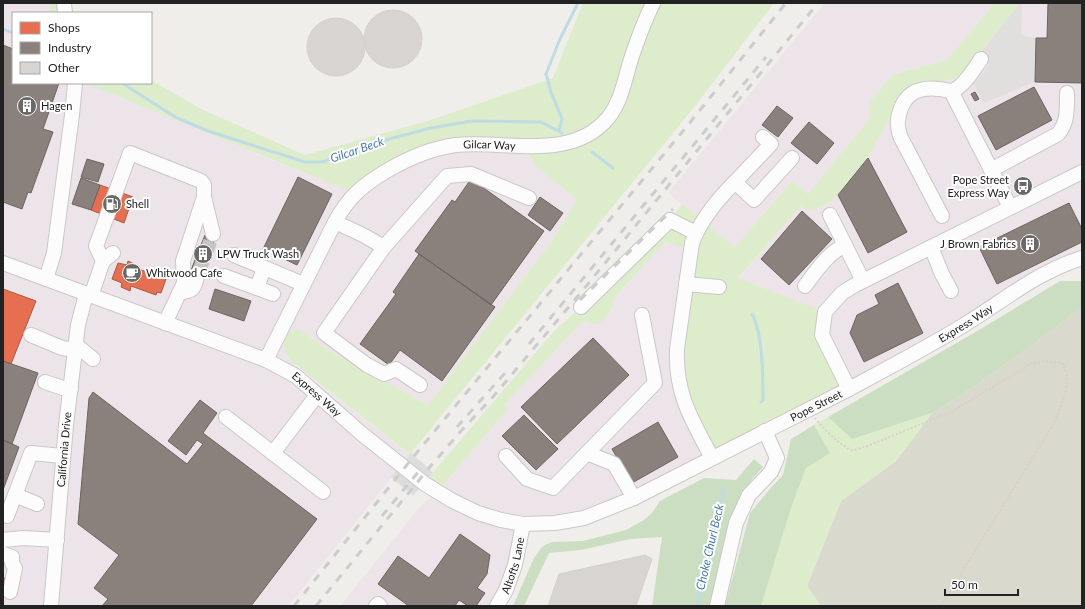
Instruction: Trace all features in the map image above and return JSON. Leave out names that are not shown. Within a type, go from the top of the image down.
[{"type":"street","name":"Gilcar Way","points":[[266,360],[335,222],[346,202],[354,193],[401,162],[431,151],[456,145],[474,144],[557,145],[579,139],[589,134],[608,118],[615,108],[640,33],[653,3]]},
{"type":"street","points":[[942,216],[900,136],[897,126],[897,119],[902,105],[915,91],[934,88],[951,91],[961,85],[981,59]]},
{"type":"street","points":[[46,279],[54,253],[72,115],[74,84]]},
{"type":"street","points":[[951,91],[1010,207]]},
{"type":"street","points":[[991,170],[1058,134],[1064,125],[1067,116],[1067,94]]},
{"type":"street","points":[[712,458],[686,408],[680,392],[676,364],[692,243],[705,216],[771,144],[763,137]]},
{"type":"street","name":"California Drive","points":[[51,606],[63,456],[78,325],[89,295],[108,257],[96,246],[130,153],[201,181],[204,185],[204,197]]},
{"type":"street","points":[[735,182],[754,200],[792,158]]},
{"type":"street","name":"Pope Street","points":[[523,524],[555,523],[584,518],[634,498],[849,388],[822,335],[826,312],[842,293],[863,281],[1082,172]]},
{"type":"street","points":[[420,384],[396,369],[384,374],[378,371],[367,365],[324,333],[384,247],[447,176],[471,174],[529,198]]},
{"type":"street","points":[[204,197],[213,234]]},
{"type":"street","points":[[165,323],[184,283],[183,261],[204,197]]},
{"type":"street","points":[[830,215],[863,281]]},
{"type":"street","points":[[587,306],[670,220],[696,233]]},
{"type":"street","points":[[335,222],[384,247]]},
{"type":"street","points":[[805,286],[825,259],[831,253],[845,245]]},
{"type":"street","points":[[932,247],[942,274],[951,291]]},
{"type":"street","points":[[234,255],[303,284]]},
{"type":"street","name":"Express Way","points":[[849,388],[933,343],[1043,274],[1064,264],[1082,258]]},
{"type":"street","points":[[3,263],[89,295]]},
{"type":"street","points":[[257,265],[257,288]]},
{"type":"street","points":[[179,293],[193,289],[198,274]]},
{"type":"street","points":[[224,276],[273,294]]},
{"type":"street","points":[[686,284],[719,287]]},
{"type":"street","name":"Express Way","points":[[89,295],[266,360],[296,376],[362,434],[425,484],[451,500],[478,513],[500,520],[523,524]]},
{"type":"street","points":[[506,456],[527,479],[553,488],[655,383],[642,315]]},
{"type":"street","points":[[31,335],[62,348],[76,347],[93,359]]},
{"type":"street","points":[[45,382],[71,389]]},
{"type":"street","points":[[273,453],[318,395]]},
{"type":"street","points":[[226,417],[323,492]]},
{"type":"street","points":[[717,606],[736,522],[749,495],[771,472],[776,458],[765,431]]},
{"type":"street","points":[[7,516],[31,453],[63,456]]},
{"type":"street","points":[[587,453],[614,464],[634,498]]},
{"type":"street","points":[[15,495],[37,504]]},
{"type":"street","name":"Altofts Lane","points":[[497,606],[506,590],[515,565],[523,524]]},
{"type":"street","points":[[3,540],[23,538],[56,540]]},
{"type":"street","points":[[3,554],[12,557],[12,563],[15,568],[10,592]]},
{"type":"street","points":[[376,606],[378,604],[380,606]]},
{"type":"path","points":[[807,410],[818,423],[837,440],[853,450],[950,412],[1031,364],[1055,361],[1062,364],[1065,368],[1067,384],[1066,392],[1054,423],[941,606]]},
{"type":"shaded area","points":[[3,3],[64,3],[65,12],[12,12],[12,84],[87,84],[309,175],[419,155],[525,145],[535,165],[577,200],[551,242],[428,405],[325,348],[305,333],[286,356],[299,369],[410,454],[289,606],[3,606]]},
{"type":"shaded area","points":[[825,3],[995,3],[947,60],[892,75],[870,102],[870,118],[808,194],[792,181],[735,247],[668,193]]},
{"type":"shaded area","points":[[1020,3],[1082,3],[1082,258],[849,389],[738,279],[801,206],[868,158],[902,94],[915,86],[954,79],[961,75]]},
{"type":"shaded area","points":[[1020,3],[1022,3],[1021,35],[1036,38],[1035,82],[984,103],[974,84],[989,65],[977,57]]},
{"type":"shaded area","points":[[665,242],[691,249],[712,458],[584,518],[523,524],[497,606],[340,606],[419,508],[437,492],[508,409],[504,405],[582,322],[587,323],[611,311],[615,297]]},
{"type":"shaded area","points":[[1082,307],[1082,606],[821,606],[807,586],[841,501],[896,461],[932,413],[972,388]]},
{"type":"green space","points":[[49,3],[56,3],[58,12],[51,12]]},
{"type":"green space","points":[[583,3],[774,3],[692,110],[410,454],[292,362],[288,358],[284,349],[283,344],[286,336],[295,329],[305,333],[325,348],[428,405],[551,242],[577,200],[535,165],[525,145],[437,149],[354,193],[87,84],[152,84],[152,81],[201,109],[305,155],[434,119],[553,78]]},
{"type":"green space","points":[[995,3],[1020,3],[965,71],[954,79],[915,86],[902,94],[868,158],[838,195],[828,204],[810,211],[801,206],[738,278],[825,312],[822,335],[849,389],[712,458],[680,392],[691,250],[665,242],[615,297],[611,310],[602,322],[595,324],[582,322],[504,405],[508,409],[437,492],[425,484],[433,472],[555,330],[581,307],[670,220],[682,204],[735,247],[792,181],[808,194],[870,118],[870,102],[892,75],[947,60]]},
{"type":"green space","points":[[1060,281],[1082,281],[1082,307],[972,388],[932,413],[852,439],[828,417],[979,330]]},
{"type":"green space","points":[[932,413],[896,461],[841,501],[807,586],[821,606],[761,606],[791,508],[806,468],[830,453],[814,425],[828,417],[852,439]]},
{"type":"green space","points":[[814,425],[830,453],[806,468],[791,508],[761,606],[725,606],[750,513],[783,475],[791,439]]},
{"type":"green space","points":[[754,459],[763,467],[753,478],[735,508],[712,606],[652,606],[662,537],[630,539],[581,550],[549,553],[524,606],[513,606],[533,560],[541,548],[545,545],[552,542],[583,541],[626,530],[644,520],[652,513],[660,501],[704,478],[736,480]]},
{"type":"pier","points":[[411,453],[433,472],[413,496],[391,477]]},
{"type":"building: Shops","name":"Shell","points":[[100,185],[133,197],[124,223],[91,210]]},
{"type":"building: Shops","name":"Whitwood Cafe","points":[[128,261],[134,264],[133,267],[166,279],[161,293],[157,292],[156,295],[131,286],[130,291],[121,287],[122,283],[112,279],[118,263],[127,265]]},
{"type":"building: Shops","points":[[3,289],[36,301],[11,364],[3,361]]},
{"type":"building: Shops","points":[[3,578],[7,579],[3,591]]},
{"type":"building: Industry","points":[[1048,3],[1082,3],[1082,83],[1035,82],[1036,38],[1047,38]]},
{"type":"building: Industry","name":"Hagen","points":[[3,45],[12,49],[12,84],[59,84],[43,129],[53,132],[31,193],[28,192],[22,209],[3,202]]},
{"type":"building: Industry","points":[[1034,87],[1052,120],[996,150],[978,116]]},
{"type":"building: Industry","points":[[975,92],[979,99],[975,101],[971,94]]},
{"type":"building: Industry","points":[[777,106],[793,118],[778,137],[762,125]]},
{"type":"building: Industry","points":[[809,122],[834,143],[817,164],[791,143]]},
{"type":"building: Industry","points":[[868,158],[907,232],[868,253],[838,195]]},
{"type":"building: Industry","points":[[87,159],[104,164],[98,182],[81,177]]},
{"type":"building: Industry","points":[[298,177],[332,194],[297,265],[263,249]]},
{"type":"building: Industry","points":[[81,178],[100,185],[91,210],[72,204]]},
{"type":"building: Industry","points":[[471,179],[544,231],[491,305],[415,251],[452,200],[455,202]]},
{"type":"building: Industry","points":[[540,197],[563,213],[550,231],[528,215]]},
{"type":"building: Industry","name":"J Brown Fabrics","points":[[1069,203],[1082,229],[1082,242],[997,284],[979,247]]},
{"type":"building: Industry","points":[[802,211],[832,239],[789,285],[761,259]]},
{"type":"building: Industry","name":"LPW Truck Wash","points":[[205,235],[215,239],[201,274],[191,270]]},
{"type":"building: Industry","points":[[419,254],[495,307],[442,381],[400,350],[389,365],[360,344],[396,294],[393,292]]},
{"type":"building: Industry","points":[[898,283],[923,333],[864,362],[850,333],[857,315],[879,304],[875,295]]},
{"type":"building: Industry","points":[[215,289],[251,301],[244,321],[209,309]]},
{"type":"building: Industry","points":[[593,338],[629,375],[557,444],[521,407]]},
{"type":"building: Industry","points":[[3,361],[38,373],[12,444],[3,440]]},
{"type":"building: Industry","points":[[93,392],[187,464],[203,444],[197,440],[186,455],[168,441],[200,400],[217,413],[203,433],[317,519],[251,606],[102,606],[108,599],[94,588],[119,555],[78,524],[89,398]]},
{"type":"building: Industry","points":[[524,415],[558,449],[536,470],[502,436]]},
{"type":"building: Industry","points":[[658,422],[678,457],[632,483],[612,449]]},
{"type":"building: Industry","points":[[3,440],[19,447],[3,490]]},
{"type":"building: Industry","points":[[460,534],[490,555],[487,574],[477,588],[485,593],[476,606],[468,606],[459,600],[455,606],[409,606],[378,584],[398,556],[429,578]]},
{"type":"building: Other","points":[[393,10],[409,15],[417,23],[422,39],[417,55],[409,63],[393,68],[377,63],[369,55],[364,39],[369,23],[377,15]]},
{"type":"building: Other","points":[[336,18],[352,23],[360,31],[365,47],[360,63],[352,71],[336,76],[320,71],[312,63],[307,47],[312,31],[320,23]]},
{"type":"building: Other","points":[[645,555],[652,559],[636,606],[548,606],[559,574]]},
{"type":"waterway","points":[[559,130],[562,119],[551,92],[546,74],[560,39],[578,3]]},
{"type":"waterway","points":[[3,29],[12,33]]},
{"type":"waterway","name":"Gilcar Beck","points":[[124,84],[175,117],[208,131],[305,162],[322,162],[385,140],[431,128],[472,121],[541,122],[562,133]]},
{"type":"waterway","name":"Choke Churl Beck","points":[[592,152],[613,168]]},
{"type":"waterway","name":"Choke Churl Beck","points":[[752,314],[756,322],[762,356],[763,400],[761,402]]},
{"type":"waterway","name":"Choke Churl Beck","points":[[697,606],[716,512],[724,489]]},
{"type":"tunnel","points":[[198,274],[213,234]]},
{"type":"railway","points":[[294,606],[414,456],[688,125],[786,3]]},
{"type":"railway","points":[[316,606],[429,468],[492,398],[583,290],[818,3]]},
{"type":"railway","points":[[529,344],[766,57]]},
{"type":"railway","points":[[580,300],[673,209]]},
{"type":"railway","points":[[457,427],[505,373]]},
{"type":"railway","points":[[382,516],[419,471]]},
{"type":"place","name":"Hagen","points":[[27,106]]},
{"type":"place","name":"Pope Street Express Way","points":[[1023,186]]},
{"type":"place","name":"Shell","points":[[112,204]]},
{"type":"place","name":"J Brown Fabrics","points":[[1030,244]]},
{"type":"place","name":"LPW Truck Wash","points":[[203,254]]},
{"type":"place","name":"Whitwood Cafe","points":[[132,273]]}]
